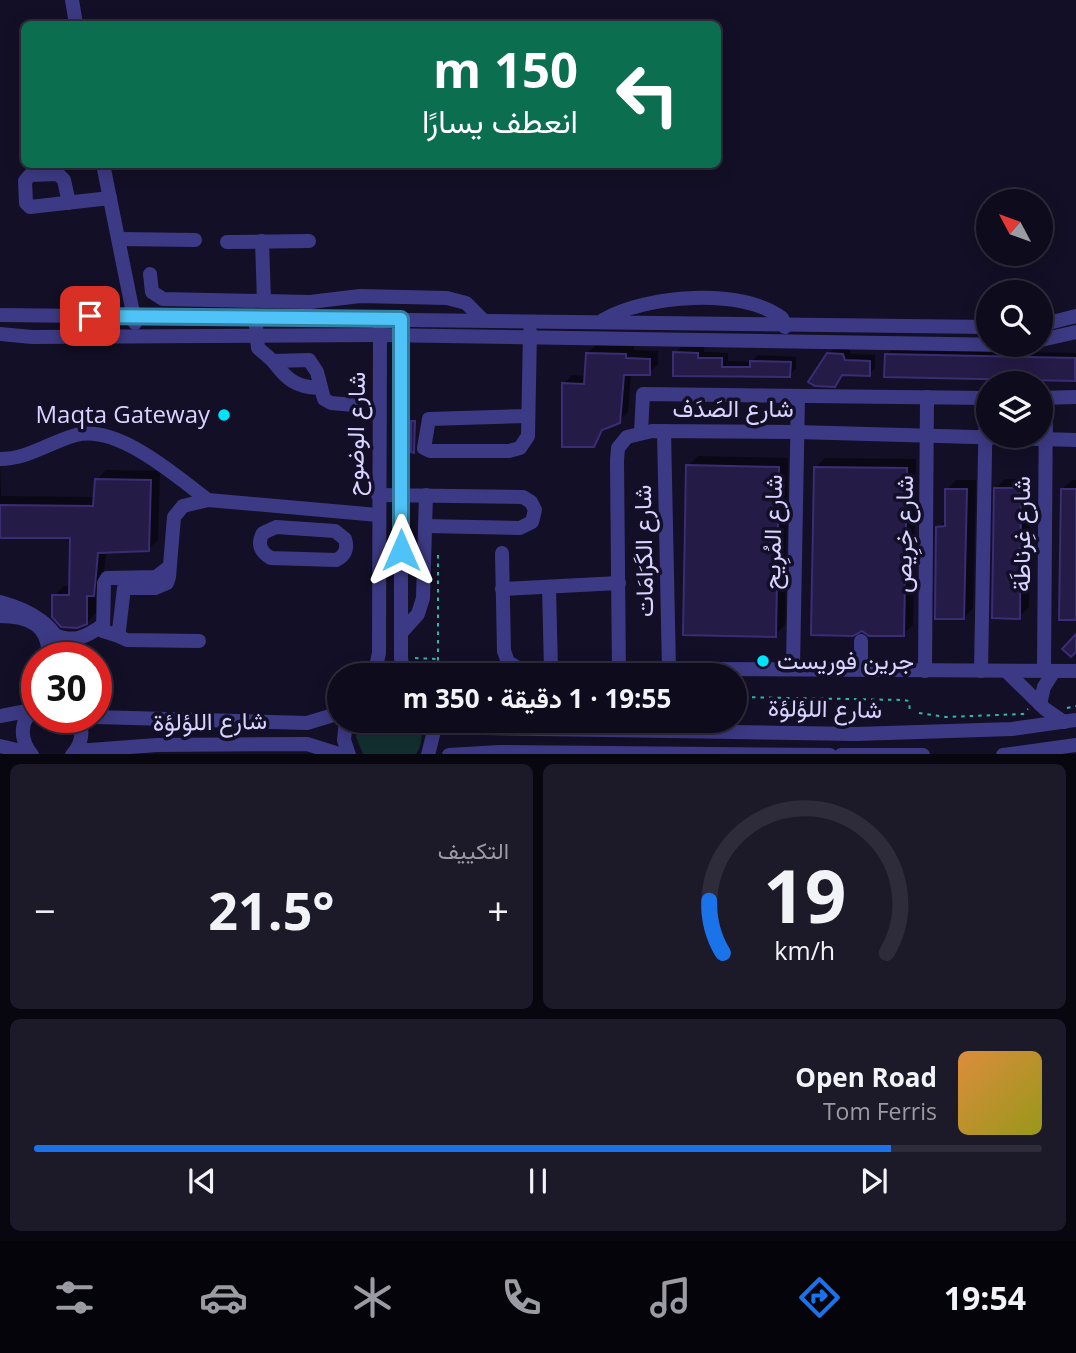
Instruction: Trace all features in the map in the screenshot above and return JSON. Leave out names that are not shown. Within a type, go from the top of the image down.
[{"type":"street","points":[[72,0],[76,21]]},
{"type":"street","points":[[104,168],[138,335]]},
{"type":"street","points":[[69,203],[110,198]]},
{"type":"street","points":[[119,239],[195,240]]},
{"type":"street","points":[[262,241],[264,301]]},
{"type":"street","points":[[227,242],[309,241]]},
{"type":"street","points":[[150,274],[154,295],[173,299],[310,302],[360,296],[447,298],[466,303],[482,320]]},
{"type":"street","points":[[167,317],[173,299]]},
{"type":"street","points":[[602,321],[626,308],[649,302],[727,300],[765,308],[782,318],[785,324],[785,341]]},
{"type":"street","points":[[0,315],[976,327]]},
{"type":"street","points":[[256,317],[258,348],[273,361],[286,379],[300,387],[319,388]]},
{"type":"street","points":[[1053,322],[1076,317]]},
{"type":"street","name":"شارع الوضوح","points":[[377,663],[380,318]]},
{"type":"street","name":"شارع الوضوح","points":[[401,319],[403,663]]},
{"type":"street","points":[[528,416],[429,419],[424,448],[430,451],[509,451],[520,448],[528,436],[530,320]]},
{"type":"street","points":[[1053,337],[1076,331]]},
{"type":"street","points":[[0,334],[32,337],[401,335],[976,344]]},
{"type":"street","points":[[273,361],[309,360],[317,372],[324,399],[331,403],[354,405]]},
{"type":"street","points":[[640,432],[643,394],[976,398]]},
{"type":"street","name":"شارع المُرِيح","points":[[793,667],[798,397]]},
{"type":"street","name":"شارع خِرِيص","points":[[925,671],[928,397]]},
{"type":"street","points":[[1053,398],[1076,397]]},
{"type":"street","name":"شارع الصَدَف","points":[[620,663],[618,448],[627,437],[640,432],[797,432],[976,438]]},
{"type":"street","name":"شارع الكَرَامَات","points":[[664,432],[669,663]]},
{"type":"street","points":[[0,459],[14,459],[80,434],[98,435],[150,457],[208,500]]},
{"type":"street","name":"شارع الصَدَف","points":[[1053,440],[1076,440]]},
{"type":"street","points":[[981,671],[986,448]]},
{"type":"street","name":"شارع غِرناطَة","points":[[1045,448],[1049,671]]},
{"type":"street","points":[[378,495],[523,497],[531,502],[536,510],[532,522],[520,528],[425,526]]},
{"type":"street","points":[[401,633],[413,621],[423,598],[425,495]]},
{"type":"street","points":[[116,635],[124,589],[162,587],[167,583],[174,517],[183,506],[208,500],[378,515]]},
{"type":"street","points":[[310,509],[310,530]]},
{"type":"street","points":[[271,528],[310,530],[335,531],[343,536],[347,548],[343,555],[336,560],[275,559],[261,550],[261,537],[271,528]]},
{"type":"street","points":[[502,553],[504,651],[510,663]]},
{"type":"street","points":[[169,566],[156,577],[107,578],[104,583],[103,625],[107,634],[127,640],[199,641]]},
{"type":"street","points":[[502,589],[619,583]]},
{"type":"street","points":[[549,587],[551,663]]},
{"type":"street","points":[[0,602],[28,612],[59,642]]},
{"type":"street","points":[[0,616],[21,616],[34,621],[48,642]]},
{"type":"street","points":[[54,635],[66,640],[79,640],[103,625]]},
{"type":"street","points":[[860,641],[861,669]]},
{"type":"street","points":[[747,670],[793,667],[925,671],[1076,671]]},
{"type":"street","points":[[1035,705],[1049,671]]},
{"type":"street","points":[[1007,672],[1035,705],[1070,721]]},
{"type":"street","points":[[0,716],[21,711]]},
{"type":"street","name":"شارع اللؤلؤة","points":[[112,717],[307,723],[327,717]]},
{"type":"street","name":"شارع اللؤلؤة","points":[[747,730],[856,734],[1012,729],[1070,721]]},
{"type":"street","points":[[23,733],[31,754]]},
{"type":"street","points":[[74,752],[81,733]]},
{"type":"street","points":[[345,733],[344,740],[349,754]]},
{"type":"street","points":[[428,754],[433,733]]},
{"type":"street","points":[[856,734],[898,754]]},
{"type":"street","name":"شارع اللؤلؤة","points":[[74,752],[157,745],[307,744],[342,754]]},
{"type":"street","points":[[1003,754],[1076,745]]},
{"type":"street","points":[[0,746],[31,754]]},
{"type":"street","name":"شارع اللؤلؤة","points":[[449,754],[830,754]]},
{"type":"street","name":"شارع اللؤلؤة","points":[[841,754],[923,754]]},
{"type":"path","points":[[438,663],[439,555]]},
{"type":"path","points":[[414,658],[438,659]]},
{"type":"path","points":[[747,697],[904,700],[909,701],[910,713]]},
{"type":"path","points":[[919,713],[946,717],[1023,715],[1035,705]]},
{"type":"green space","points":[[357,733],[421,733],[422,738],[416,754],[363,754]]},
{"type":"building","points":[[673,352],[698,353],[698,358],[722,358],[722,367],[750,367],[750,361],[791,362],[790,377],[673,376]]},
{"type":"building","points":[[586,353],[626,354],[626,358],[650,359],[650,375],[624,375],[620,423],[602,430],[594,447],[562,447],[562,383],[584,384]]},
{"type":"building","points":[[827,353],[843,354],[845,360],[870,361],[870,376],[842,375],[835,387],[815,386],[808,382]]},
{"type":"building","points":[[885,354],[1075,358],[1075,381],[1053,381],[1053,371],[976,371],[976,379],[884,377]]},
{"type":"building","points":[[411,421],[415,421],[414,453],[411,452]]},
{"type":"building","points":[[686,465],[779,467],[776,637],[683,635]]},
{"type":"building","points":[[814,467],[907,468],[904,636],[869,636],[862,631],[853,636],[811,635]]},
{"type":"building","points":[[95,479],[151,480],[149,551],[98,553],[94,596],[87,596],[87,624],[77,628],[61,627],[52,617],[52,595],[69,595],[70,538],[0,538],[0,505],[93,506]]},
{"type":"building","points":[[994,488],[1021,488],[1020,619],[992,618]]},
{"type":"building","points":[[945,489],[967,489],[964,619],[935,619],[936,527],[945,526]]},
{"type":"building","points":[[1061,489],[1076,489],[1076,620],[1059,620]]},
{"type":"building","points":[[1076,634],[1076,652],[1071,657],[1062,649]]},
{"type":"place","name":"Maqta Gateway","points":[[224,415]]},
{"type":"place","name":"جرين فوريست","points":[[763,661]]},
{"type":"route","points":[[90,316],[401,319],[401,550]]}]
